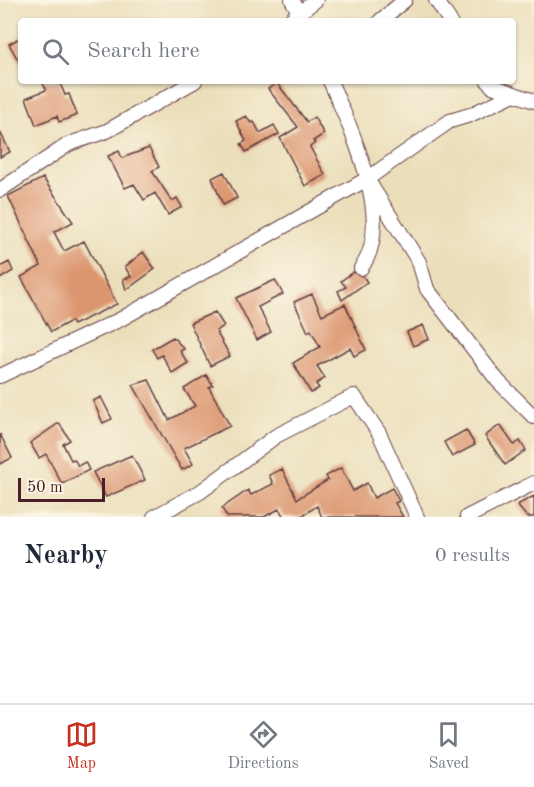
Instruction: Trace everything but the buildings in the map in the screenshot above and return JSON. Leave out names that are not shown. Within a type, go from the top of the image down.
[{"type":"street","points":[[296,13],[316,0]]},
{"type":"street","points":[[384,18],[405,0]]},
{"type":"street","points":[[436,0],[448,18]]},
{"type":"street","points":[[0,190],[69,144],[107,131],[190,84]]},
{"type":"street","points":[[331,84],[357,145],[367,179],[372,221],[370,256],[361,268]]},
{"type":"street","points":[[490,84],[534,101]]},
{"type":"street","points":[[0,376],[121,319],[367,179],[450,121],[470,115],[514,94]]},
{"type":"street","points":[[367,179],[419,261],[427,290],[498,381],[534,417]]},
{"type":"street","points":[[154,517],[200,492],[276,436],[354,396],[379,433],[417,517]]},
{"type":"street","points":[[467,517],[534,483]]}]
